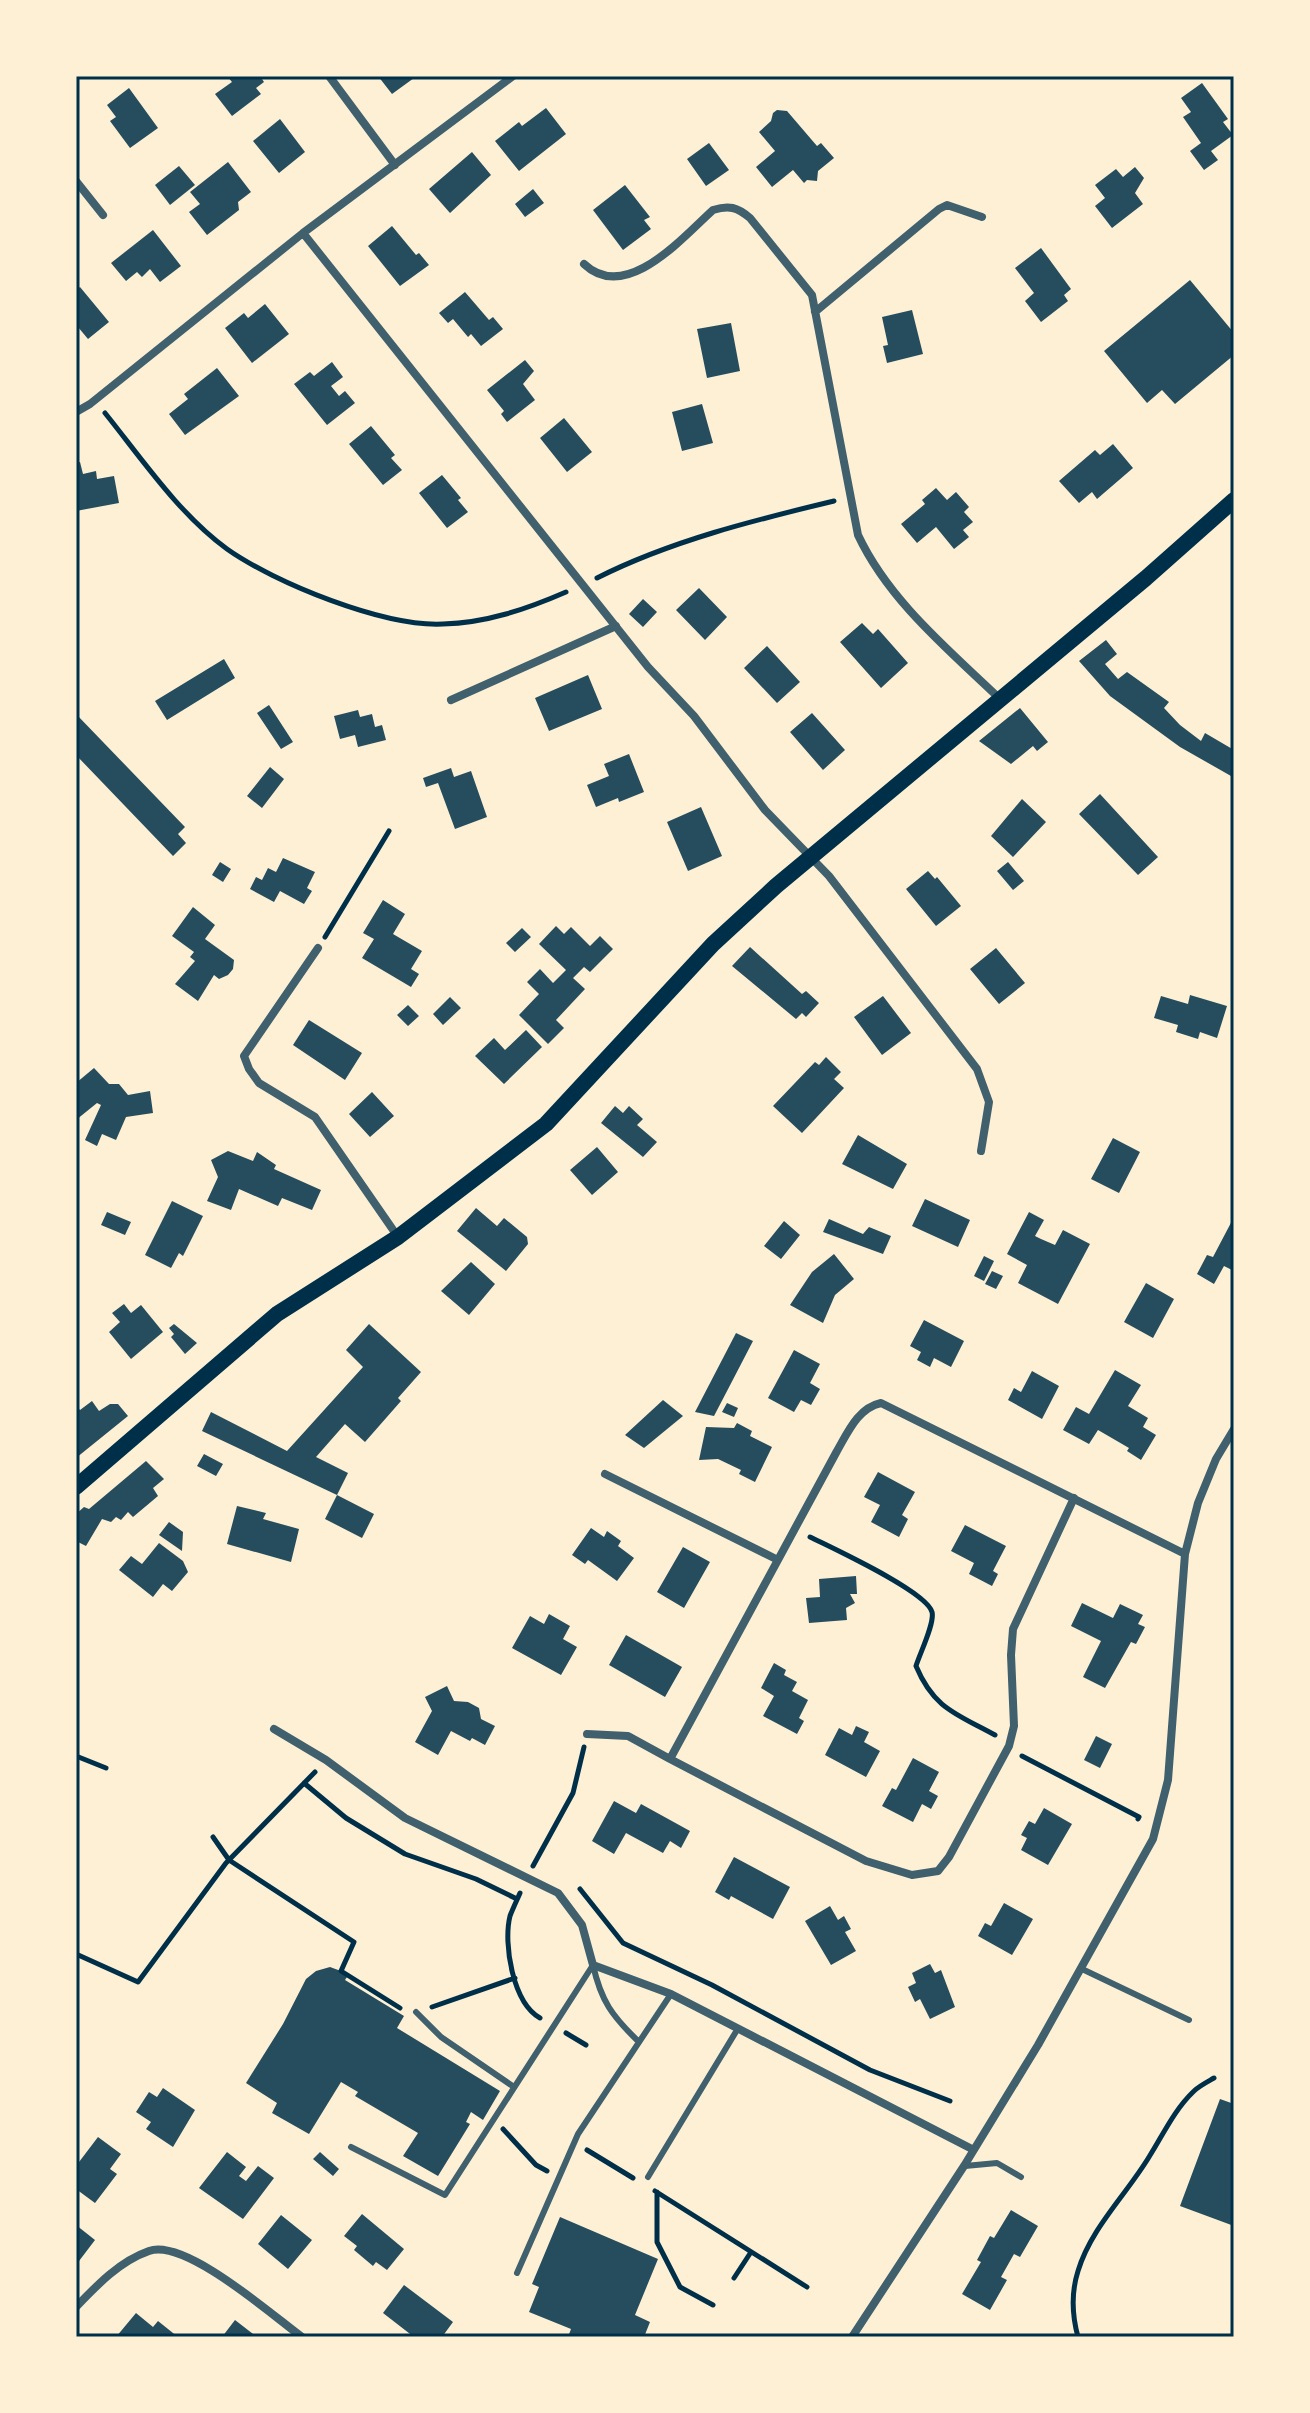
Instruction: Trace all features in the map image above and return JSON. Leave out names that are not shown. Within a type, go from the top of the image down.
[{"type":"main road","points":[[76,1487],[277,1314],[398,1237],[546,1124],[713,944],[1212,522],[1234,500]]},
{"type":"street","points":[[329,76],[395,165]]},
{"type":"street","points":[[76,412],[303,233],[513,76]]},
{"type":"street","points":[[76,181],[103,215]]},
{"type":"street","points":[[815,312],[939,209],[947,205],[982,217]]},
{"type":"street","points":[[584,264],[600,276],[629,275],[645,268],[713,210],[724,206],[738,208],[750,218],[812,295],[858,535],[870,560],[926,627],[1000,699]]},
{"type":"street","points":[[303,233],[648,667],[694,716],[765,810],[851,903],[977,1069],[989,1102],[981,1151]]},
{"type":"street","points":[[451,700],[616,626]]},
{"type":"street","points":[[318,948],[244,1056],[259,1083],[315,1117],[398,1237]]},
{"type":"street","points":[[670,1759],[855,1421],[870,1406],[881,1403],[1185,1554]]},
{"type":"street","points":[[852,2337],[964,2166],[1038,2045],[1151,1844],[1168,1780],[1185,1554],[1204,1489],[1216,1459],[1234,1429]]},
{"type":"street","points":[[605,1474],[778,1560]]},
{"type":"street","points":[[587,1734],[628,1736],[866,1861],[912,1875],[938,1871],[949,1857],[1009,1746],[1014,1726],[1013,1629],[1074,1498]]},
{"type":"street","points":[[274,1729],[326,1760],[405,1818],[558,1893],[582,1925],[593,1965],[671,1994],[972,2149]]},
{"type":"street","points":[[76,2307],[105,2278],[130,2261],[152,2250],[176,2251],[205,2266],[302,2337]]},
{"type":"lane","points":[[593,1965],[599,1992],[614,2018],[639,2042]]},
{"type":"lane","points":[[351,2147],[445,2195],[593,1965]]},
{"type":"lane","points":[[1082,1969],[1189,2020]]},
{"type":"lane","points":[[517,2273],[575,2142],[671,1994]]},
{"type":"lane","points":[[416,2012],[441,2037],[514,2087]]},
{"type":"lane","points":[[648,2177],[737,2030]]},
{"type":"lane","points":[[964,2166],[997,2163],[1021,2177]]},
{"type":"path","points":[[95,400],[170,492],[210,534],[249,562],[311,592],[393,619],[440,625],[490,618],[550,599],[612,570],[678,546],[769,517],[851,497]]},
{"type":"path","points":[[318,948],[389,831]]},
{"type":"path","points":[[795,1529],[881,1572],[932,1609],[932,1618],[916,1666],[930,1694],[948,1710],[1001,1739],[1030,1761],[1139,1817],[1136,1834],[1151,1844]]},
{"type":"path","points":[[586,2045],[532,2014],[525,2004],[509,1960],[508,1939],[510,1917],[517,1899],[573,1793],[587,1734]]},
{"type":"path","points":[[76,1756],[106,1768]]},
{"type":"path","points":[[76,1954],[138,1982],[229,1860],[326,1760]]},
{"type":"path","points":[[304,1783],[346,1818],[405,1854],[476,1879],[517,1899]]},
{"type":"path","points":[[213,1837],[229,1860],[354,1942],[341,1971],[405,2011],[416,2012],[515,1978]]},
{"type":"path","points":[[536,1859],[549,1867]]},
{"type":"path","points":[[574,1882],[623,1943],[725,1992],[870,2070],[950,2101]]},
{"type":"path","points":[[1078,2337],[1073,2319],[1072,2294],[1088,2245],[1149,2157],[1173,2115],[1194,2090],[1214,2078]]},
{"type":"path","points":[[492,2122],[509,2134],[536,2165],[559,2178]]},
{"type":"path","points":[[575,2142],[634,2178]]},
{"type":"path","points":[[648,2177],[658,2193],[657,2242],[680,2287],[713,2305]]},
{"type":"path","points":[[646,2186],[807,2287]]},
{"type":"path","points":[[734,2278],[751,2252]]},
{"type":"building","points":[[227,76],[260,76],[264,82],[256,88],[261,94],[232,116],[215,94],[232,82]]},
{"type":"building","points":[[378,76],[412,76],[414,78],[392,94]]},
{"type":"building","points":[[1202,83],[1228,119],[1223,122],[1233,135],[1211,151],[1218,160],[1204,170],[1190,151],[1201,143],[1183,117],[1191,112],[1181,98]]},
{"type":"building","points":[[129,88],[158,128],[130,148],[110,121],[116,117],[107,105]]},
{"type":"building","points":[[546,108],[566,134],[519,171],[495,141],[519,122],[522,126]]},
{"type":"building","points":[[777,110],[787,111],[817,146],[821,143],[834,158],[818,171],[817,181],[807,180],[804,183],[793,170],[772,187],[756,167],[775,151],[759,132]]},
{"type":"building","points":[[280,119],[305,152],[279,173],[253,141]]},
{"type":"building","points":[[709,143],[729,170],[706,186],[687,159]]},
{"type":"building","points":[[472,152],[491,175],[450,213],[429,189]]},
{"type":"building","points":[[228,162],[251,192],[238,202],[239,210],[207,235],[189,212],[200,204],[190,192]]},
{"type":"building","points":[[179,166],[195,185],[170,205],[155,185]]},
{"type":"building","points":[[1135,167],[1144,178],[1135,193],[1143,204],[1112,228],[1095,206],[1105,198],[1095,185],[1116,169],[1123,177]]},
{"type":"building","points":[[625,185],[650,217],[644,220],[651,229],[623,250],[593,210]]},
{"type":"building","points":[[533,189],[544,203],[525,217],[515,204]]},
{"type":"building","points":[[392,226],[416,255],[419,253],[429,265],[400,286],[368,246]]},
{"type":"building","points":[[153,230],[181,266],[160,282],[150,269],[142,277],[137,272],[126,281],[111,263]]},
{"type":"building","points":[[1041,248],[1071,289],[1064,295],[1068,301],[1041,322],[1025,301],[1034,293],[1015,268]]},
{"type":"building","points":[[1190,280],[1234,333],[1234,355],[1175,404],[1162,390],[1147,403],[1104,351]]},
{"type":"building","points":[[80,287],[109,322],[88,339],[78,327],[76,329],[76,290]]},
{"type":"building","points":[[465,292],[489,320],[493,317],[503,329],[481,346],[471,334],[468,337],[453,319],[448,323],[439,313]]},
{"type":"building","points":[[265,304],[289,334],[252,363],[225,328],[244,313],[248,318]]},
{"type":"building","points":[[912,310],[923,354],[887,363],[883,346],[888,345],[882,317]]},
{"type":"building","points":[[731,323],[740,371],[707,378],[697,329]]},
{"type":"building","points":[[525,360],[534,371],[523,384],[535,400],[507,422],[501,414],[504,411],[487,390]]},
{"type":"building","points":[[332,362],[343,377],[331,386],[339,396],[345,391],[355,403],[327,425],[294,384],[310,372],[314,376]]},
{"type":"building","points":[[217,368],[239,396],[185,435],[169,414],[188,399],[184,394]]},
{"type":"building","points":[[702,404],[713,443],[682,451],[672,412]]},
{"type":"building","points":[[564,418],[592,452],[567,472],[540,438]]},
{"type":"building","points":[[371,426],[395,455],[391,458],[402,470],[383,485],[349,444]]},
{"type":"building","points":[[1113,444],[1133,468],[1097,499],[1092,492],[1079,503],[1059,481],[1095,450],[1100,455]]},
{"type":"building","points":[[80,462],[83,474],[96,471],[97,479],[114,476],[119,503],[76,511],[76,463]]},
{"type":"building","points":[[442,475],[468,512],[447,528],[419,493]]},
{"type":"building","points":[[936,488],[947,500],[956,492],[969,507],[964,512],[973,522],[963,530],[969,537],[954,549],[936,527],[917,543],[901,524],[925,504],[922,500]]},
{"type":"building","points":[[699,588],[727,617],[705,640],[676,610]]},
{"type":"building","points":[[643,599],[657,612],[643,627],[629,614]]},
{"type":"building","points":[[862,623],[873,634],[878,629],[908,663],[881,688],[840,642]]},
{"type":"building","points":[[1106,640],[1117,654],[1105,664],[1118,679],[1127,672],[1169,702],[1164,708],[1201,741],[1205,733],[1234,750],[1234,772],[1231,776],[1180,747],[1110,696],[1079,661]]},
{"type":"building","points":[[767,646],[800,682],[777,703],[744,668]]},
{"type":"building","points":[[224,659],[235,678],[167,720],[155,701]]},
{"type":"building","points":[[588,675],[602,709],[549,731],[535,698]]},
{"type":"building","points":[[269,705],[293,742],[281,749],[257,713]]},
{"type":"building","points":[[1020,708],[1048,742],[1037,751],[1033,746],[1011,764],[979,741]]},
{"type":"building","points":[[358,710],[360,717],[372,714],[375,727],[382,725],[386,740],[358,747],[355,735],[340,739],[334,716]]},
{"type":"building","points":[[812,713],[845,750],[823,770],[790,732]]},
{"type":"building","points":[[76,714],[185,827],[178,834],[186,843],[173,856],[76,755]]},
{"type":"building","points":[[629,754],[644,792],[596,807],[587,785],[609,776],[604,764]]},
{"type":"building","points":[[270,767],[284,779],[262,808],[247,796]]},
{"type":"building","points":[[451,768],[454,777],[471,771],[487,817],[455,829],[438,783],[426,787],[423,778]]},
{"type":"building","points":[[1100,794],[1158,857],[1138,875],[1079,814]]},
{"type":"building","points":[[1022,799],[1046,822],[1013,857],[991,836]]},
{"type":"building","points":[[701,807],[722,856],[688,871],[667,822]]},
{"type":"building","points":[[283,858],[315,872],[307,888],[312,891],[304,904],[280,891],[274,902],[250,889],[256,877],[262,880],[268,868],[276,872]]},
{"type":"building","points":[[220,862],[231,869],[223,882],[212,875]]},
{"type":"building","points":[[1008,862],[1024,881],[1013,890],[997,871]]},
{"type":"building","points":[[928,871],[935,879],[937,877],[961,906],[936,926],[906,889]]},
{"type":"building","points":[[383,900],[405,914],[393,934],[422,951],[411,969],[419,974],[411,987],[362,958],[374,939],[363,933]]},
{"type":"building","points":[[193,907],[215,925],[205,939],[234,960],[233,969],[228,975],[219,979],[214,975],[198,1001],[175,984],[195,961],[190,957],[194,952],[172,936]]},
{"type":"building","points":[[556,926],[564,934],[571,927],[590,946],[600,936],[613,949],[590,972],[584,967],[573,978],[585,989],[556,1020],[564,1028],[548,1044],[519,1015],[539,994],[527,982],[540,969],[553,983],[566,970],[539,944]]},
{"type":"building","points":[[522,928],[531,937],[515,952],[506,943]]},
{"type":"building","points":[[750,947],[802,994],[806,991],[819,1003],[806,1017],[802,1013],[796,1019],[732,966]]},
{"type":"building","points":[[996,948],[1025,983],[999,1004],[970,969]]},
{"type":"building","points":[[1190,995],[1227,1006],[1217,1038],[1200,1032],[1198,1039],[1176,1032],[1178,1025],[1154,1018],[1161,996],[1188,1004]]},
{"type":"building","points":[[883,996],[911,1033],[882,1055],[854,1017]]},
{"type":"building","points":[[450,997],[461,1008],[443,1025],[433,1014]]},
{"type":"building","points":[[408,1005],[419,1016],[408,1026],[397,1015]]},
{"type":"building","points":[[309,1020],[362,1053],[345,1080],[293,1045]]},
{"type":"building","points":[[526,1030],[542,1047],[504,1084],[475,1056],[494,1038],[505,1050]]},
{"type":"building","points":[[826,1057],[841,1072],[834,1079],[844,1088],[802,1133],[773,1106],[815,1062],[819,1065]]},
{"type":"building","points":[[94,1068],[109,1084],[119,1084],[128,1095],[150,1091],[153,1113],[126,1117],[116,1140],[102,1134],[97,1146],[85,1140],[101,1105],[97,1103],[76,1120],[76,1083]]},
{"type":"building","points":[[372,1092],[394,1116],[370,1137],[349,1114]]},
{"type":"building","points":[[615,1106],[623,1113],[629,1106],[643,1119],[637,1125],[657,1142],[643,1157],[601,1123]]},
{"type":"building","points":[[858,1135],[907,1164],[893,1189],[842,1164]]},
{"type":"building","points":[[1113,1138],[1140,1152],[1119,1193],[1091,1179]]},
{"type":"building","points":[[597,1147],[618,1172],[592,1195],[570,1170]]},
{"type":"building","points":[[228,1151],[253,1161],[257,1152],[276,1165],[274,1169],[321,1190],[312,1210],[282,1198],[278,1206],[239,1189],[231,1210],[207,1201],[218,1177],[211,1160]]},
{"type":"building","points":[[925,1199],[970,1220],[958,1247],[912,1226]]},
{"type":"building","points":[[172,1201],[203,1216],[183,1256],[179,1253],[171,1268],[145,1255]]},
{"type":"building","points":[[476,1208],[497,1226],[504,1218],[527,1237],[528,1244],[506,1271],[457,1231]]},
{"type":"building","points":[[107,1212],[131,1222],[125,1235],[101,1225]]},
{"type":"building","points":[[1029,1212],[1044,1220],[1035,1236],[1055,1245],[1063,1230],[1090,1244],[1058,1304],[1018,1283],[1027,1265],[1007,1254]]},
{"type":"building","points":[[1234,1217],[1234,1271],[1224,1266],[1214,1284],[1197,1274],[1207,1255],[1213,1257]]},
{"type":"building","points":[[829,1219],[863,1234],[869,1227],[891,1236],[883,1254],[823,1232]]},
{"type":"building","points":[[784,1221],[800,1235],[781,1259],[764,1246]]},
{"type":"building","points":[[834,1254],[854,1279],[835,1295],[823,1323],[790,1305],[812,1272]]},
{"type":"building","points":[[984,1256],[994,1261],[984,1281],[974,1276]]},
{"type":"building","points":[[471,1262],[495,1284],[469,1315],[441,1291]]},
{"type":"building","points":[[992,1271],[1003,1276],[996,1289],[985,1284]]},
{"type":"building","points":[[1146,1283],[1174,1299],[1153,1338],[1124,1322]]},
{"type":"building","points":[[124,1304],[131,1313],[141,1305],[163,1332],[131,1359],[109,1332],[120,1322],[112,1313]]},
{"type":"building","points":[[924,1320],[964,1341],[951,1367],[934,1358],[930,1367],[917,1360],[921,1352],[910,1346]]},
{"type":"building","points":[[174,1324],[197,1343],[185,1354],[171,1337],[174,1334],[169,1328]]},
{"type":"building","points":[[369,1324],[421,1372],[398,1398],[401,1401],[365,1442],[345,1424],[316,1457],[348,1473],[337,1495],[202,1431],[211,1412],[287,1451],[363,1367],[346,1350]]},
{"type":"building","points":[[736,1333],[753,1341],[714,1416],[695,1412]]},
{"type":"building","points":[[794,1350],[820,1364],[810,1383],[820,1389],[811,1405],[801,1400],[794,1412],[768,1398]]},
{"type":"building","points":[[1115,1370],[1141,1385],[1128,1406],[1148,1418],[1143,1427],[1156,1435],[1141,1460],[1127,1451],[1129,1448],[1098,1430],[1089,1444],[1063,1430],[1076,1407],[1089,1414]]},
{"type":"building","points":[[1032,1371],[1059,1386],[1042,1419],[1008,1400],[1014,1388],[1021,1392]]},
{"type":"building","points":[[663,1400],[683,1416],[644,1448],[625,1435]]},
{"type":"building","points":[[92,1401],[99,1411],[110,1404],[118,1404],[128,1416],[76,1458],[76,1406],[80,1410]]},
{"type":"building","points":[[727,1403],[738,1408],[734,1417],[722,1412]]},
{"type":"building","points":[[737,1423],[752,1431],[750,1436],[772,1447],[755,1482],[739,1474],[741,1470],[718,1459],[699,1460],[706,1427],[734,1428]]},
{"type":"building","points":[[204,1454],[223,1464],[216,1476],[197,1466]]},
{"type":"building","points":[[146,1461],[164,1479],[153,1488],[158,1496],[133,1517],[128,1512],[121,1520],[116,1517],[111,1522],[102,1519],[86,1546],[76,1541],[76,1514],[84,1507],[89,1509]]},
{"type":"building","points":[[878,1472],[915,1492],[902,1515],[908,1519],[899,1537],[871,1522],[880,1505],[864,1497]]},
{"type":"building","points":[[337,1495],[374,1514],[362,1538],[325,1519]]},
{"type":"building","points":[[237,1506],[266,1513],[263,1519],[299,1529],[291,1562],[227,1544]]},
{"type":"building","points":[[169,1522],[183,1532],[182,1551],[159,1535]]},
{"type":"building","points":[[965,1525],[1006,1546],[993,1571],[998,1574],[992,1586],[969,1574],[974,1563],[951,1551]]},
{"type":"building","points":[[591,1528],[604,1537],[607,1531],[621,1541],[618,1546],[634,1558],[617,1581],[588,1560],[585,1564],[572,1555]]},
{"type":"building","points":[[159,1543],[183,1561],[188,1572],[172,1591],[163,1584],[153,1597],[119,1570],[131,1556],[142,1564]]},
{"type":"building","points":[[683,1547],[710,1562],[684,1608],[657,1592]]},
{"type":"building","points":[[856,1576],[857,1594],[850,1594],[855,1603],[846,1608],[847,1620],[809,1623],[806,1598],[820,1597],[819,1579]]},
{"type":"building","points":[[1082,1603],[1113,1618],[1120,1604],[1143,1615],[1138,1624],[1145,1627],[1136,1644],[1131,1642],[1105,1688],[1083,1677],[1101,1641],[1071,1626]]},
{"type":"building","points":[[549,1614],[570,1626],[563,1639],[577,1647],[561,1675],[512,1648],[530,1616],[544,1624]]},
{"type":"building","points":[[626,1635],[682,1667],[665,1697],[609,1665]]},
{"type":"building","points":[[774,1663],[786,1670],[784,1675],[797,1682],[792,1691],[808,1700],[799,1718],[804,1721],[797,1734],[763,1716],[774,1696],[761,1688]]},
{"type":"building","points":[[447,1686],[454,1701],[468,1702],[479,1708],[481,1719],[495,1726],[485,1745],[451,1731],[438,1755],[415,1742],[432,1711],[425,1697]]},
{"type":"building","points":[[856,1726],[869,1732],[864,1742],[880,1751],[866,1777],[825,1755],[839,1728],[852,1735]]},
{"type":"building","points":[[1096,1736],[1112,1744],[1100,1768],[1084,1760]]},
{"type":"building","points":[[913,1758],[939,1772],[929,1791],[938,1796],[931,1809],[922,1804],[913,1822],[882,1806],[892,1788],[896,1790]]},
{"type":"building","points":[[614,1801],[636,1813],[641,1804],[690,1831],[681,1848],[670,1841],[663,1853],[626,1833],[614,1854],[592,1841]]},
{"type":"building","points":[[1044,1808],[1072,1824],[1048,1865],[1021,1850],[1027,1838],[1021,1835],[1029,1821],[1035,1824]]},
{"type":"building","points":[[734,1857],[790,1887],[773,1919],[731,1896],[729,1900],[715,1892]]},
{"type":"building","points":[[1004,1903],[1033,1919],[1012,1955],[978,1936],[985,1923],[991,1926]]},
{"type":"building","points":[[830,1906],[838,1920],[844,1916],[851,1929],[845,1932],[856,1951],[831,1965],[805,1921]]},
{"type":"building","points":[[930,1964],[935,1973],[941,1970],[955,2007],[930,2019],[920,1999],[915,2002],[908,1987],[916,1983],[912,1973]]},
{"type":"building","points":[[330,1967],[349,1974],[345,1980],[404,2016],[397,2028],[500,2091],[483,2120],[471,2112],[466,2122],[470,2124],[438,2176],[403,2156],[418,2133],[355,2096],[358,2092],[341,2082],[309,2134],[272,2113],[277,2103],[246,2083],[283,2024],[306,1979],[316,1971]]},
{"type":"building","points":[[163,2088],[195,2110],[173,2147],[146,2129],[151,2122],[136,2112],[149,2092],[157,2097]]},
{"type":"building","points":[[1220,2099],[1234,2104],[1234,2226],[1180,2206]]},
{"type":"building","points":[[98,2137],[121,2154],[110,2169],[117,2174],[95,2203],[76,2189],[76,2166]]},
{"type":"building","points":[[227,2152],[246,2167],[239,2176],[246,2181],[258,2166],[274,2178],[243,2219],[199,2188]]},
{"type":"building","points":[[320,2152],[339,2169],[333,2176],[313,2159]]},
{"type":"building","points":[[1011,2210],[1038,2226],[1020,2257],[1014,2254],[1001,2277],[1007,2280],[990,2310],[962,2294],[981,2262],[977,2260],[990,2236],[994,2238]]},
{"type":"building","points":[[362,2214],[404,2249],[387,2270],[376,2262],[373,2266],[354,2250],[357,2246],[344,2236]]},
{"type":"building","points":[[281,2215],[312,2240],[288,2269],[258,2244]]},
{"type":"building","points":[[560,2217],[658,2259],[635,2315],[650,2322],[644,2337],[568,2337],[571,2329],[529,2312],[539,2287],[532,2284]]},
{"type":"building","points":[[76,2225],[95,2240],[76,2265]]},
{"type":"building","points":[[404,2285],[453,2322],[442,2337],[414,2337],[383,2313]]},
{"type":"building","points":[[136,2313],[153,2327],[158,2321],[178,2337],[116,2337]]},
{"type":"building","points":[[235,2320],[257,2337],[222,2337]]}]
